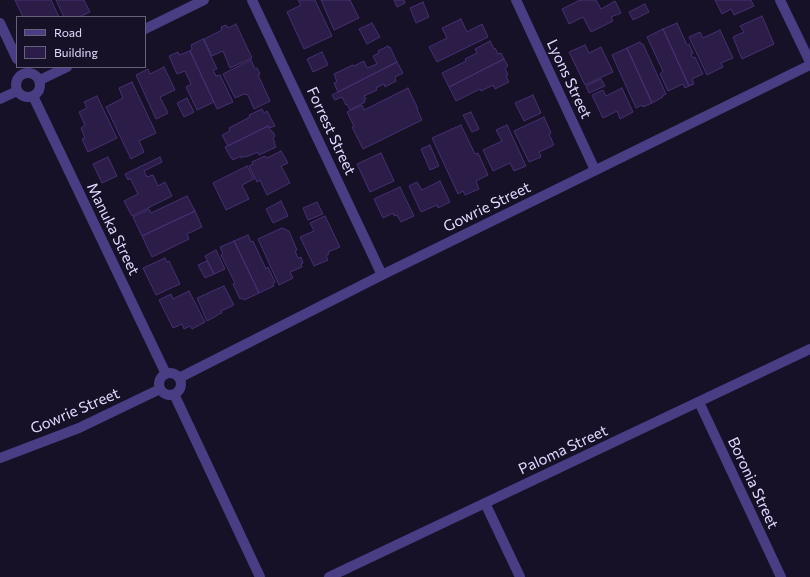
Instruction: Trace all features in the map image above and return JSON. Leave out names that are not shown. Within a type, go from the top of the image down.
[{"type":"street","points":[[146,29],[204,0]]},
{"type":"street","name":"Forrest Street","points":[[252,0],[382,275]]},
{"type":"street","name":"Lyons Street","points":[[516,0],[596,170]]},
{"type":"street","points":[[780,0],[810,62]]},
{"type":"street","points":[[0,23],[16,57]]},
{"type":"street","name":"Gowrie Street","points":[[179,378],[382,275],[810,65]]},
{"type":"street","points":[[40,80],[65,68]]},
{"type":"street","points":[[22,70],[35,74],[40,80],[39,91],[30,98],[22,96],[17,91],[16,83],[22,70]]},
{"type":"street","points":[[0,99],[17,91]]},
{"type":"street","name":"Manuka Street","points":[[33,96],[166,374]]},
{"type":"street","name":"Paloma Street","points":[[329,577],[810,349]]},
{"type":"street","points":[[172,373],[179,378],[180,387],[174,394],[165,394],[160,389],[159,382],[162,376],[166,374],[172,373]]},
{"type":"street","name":"Gowrie Street","points":[[0,458],[79,428],[160,389]]},
{"type":"street","points":[[174,394],[260,577]]},
{"type":"street","name":"Boronia Street","points":[[699,402],[781,577]]},
{"type":"street","points":[[486,503],[520,577]]},
{"type":"building","points":[[15,0],[51,0],[59,16],[23,16]]},
{"type":"building","points":[[56,0],[84,0],[90,12],[81,16],[64,16]]},
{"type":"building","points":[[298,0],[315,0],[332,36],[304,49],[287,12],[301,5]]},
{"type":"building","points":[[321,0],[350,0],[359,18],[334,30]]},
{"type":"building","points":[[394,0],[404,0],[405,3],[397,7]]},
{"type":"building","points":[[580,0],[596,0],[601,9],[615,1],[621,13],[611,17],[613,21],[591,32],[583,17],[569,24],[562,9]]},
{"type":"building","points":[[715,0],[751,0],[754,6],[734,15],[731,9],[722,14]]},
{"type":"building","points":[[423,2],[429,17],[416,23],[410,8]]},
{"type":"building","points":[[645,4],[649,12],[633,20],[629,12]]},
{"type":"building","points":[[762,16],[774,44],[742,59],[733,37],[744,32],[740,26]]},
{"type":"building","points":[[461,19],[467,32],[482,24],[488,37],[437,62],[429,47],[447,38],[442,28]]},
{"type":"building","points":[[372,23],[380,37],[367,44],[359,29]]},
{"type":"building","points":[[677,23],[687,45],[689,44],[693,53],[691,54],[693,58],[695,57],[703,74],[692,79],[694,84],[689,86],[663,29]]},
{"type":"building","points":[[236,24],[252,58],[230,68],[223,51],[212,56],[204,39],[222,30],[221,27],[226,25],[228,28]]},
{"type":"building","points":[[663,29],[689,86],[685,88],[683,84],[668,91],[660,74],[663,71],[647,37]]},
{"type":"building","points":[[720,30],[733,58],[721,63],[723,67],[707,75],[689,37],[700,32],[703,38]]},
{"type":"building","points":[[203,39],[217,69],[213,70],[216,76],[220,75],[233,102],[217,109],[190,51],[192,49],[191,45]]},
{"type":"building","points":[[490,41],[494,49],[495,48],[498,54],[501,53],[504,59],[449,87],[442,73],[466,61],[465,59],[477,53],[475,49]]},
{"type":"building","points":[[640,42],[643,44],[666,94],[652,103],[627,48]]},
{"type":"building","points":[[585,45],[589,53],[601,47],[613,72],[585,85],[569,52]]},
{"type":"building","points":[[388,46],[389,48],[390,47],[397,62],[338,92],[334,83],[337,82],[334,74],[364,61],[367,68],[377,64],[373,56],[379,53],[378,51]]},
{"type":"building","points":[[627,48],[652,103],[643,107],[642,105],[636,108],[612,55]]},
{"type":"building","points":[[190,51],[214,102],[197,110],[186,87],[191,84],[185,71],[177,74],[169,56],[178,52],[179,55]]},
{"type":"building","points":[[322,52],[328,65],[313,72],[307,59]]},
{"type":"building","points":[[504,59],[508,66],[505,68],[508,75],[506,76],[509,82],[495,89],[493,85],[481,91],[480,89],[456,101],[449,87]]},
{"type":"building","points":[[251,60],[255,69],[257,68],[260,74],[258,75],[270,101],[254,109],[248,95],[244,94],[235,98],[223,74]]},
{"type":"building","points":[[397,62],[403,73],[395,77],[396,81],[385,87],[384,84],[376,88],[377,90],[364,96],[366,99],[364,99],[365,102],[350,110],[342,97],[335,100],[332,95]]},
{"type":"building","points":[[164,67],[175,90],[160,97],[168,113],[156,119],[136,75],[148,69],[150,74]]},
{"type":"building","points":[[601,79],[605,86],[589,93],[586,86]]},
{"type":"building","points":[[132,82],[156,133],[139,141],[144,152],[131,159],[106,107],[123,98],[119,88]]},
{"type":"building","points":[[408,88],[422,120],[363,149],[352,127],[354,126],[347,112],[362,105],[364,110]]},
{"type":"building","points":[[622,88],[633,112],[620,119],[617,111],[603,118],[592,95],[603,90],[606,96]]},
{"type":"building","points":[[533,95],[541,113],[524,121],[515,103]]},
{"type":"building","points":[[97,96],[117,138],[88,152],[82,139],[85,138],[81,128],[85,125],[79,112],[87,108],[84,102]]},
{"type":"building","points":[[187,98],[194,112],[184,117],[177,103]]},
{"type":"building","points":[[262,109],[264,113],[267,111],[275,126],[269,128],[268,126],[228,146],[222,135],[230,131],[229,128],[250,117],[249,115]]},
{"type":"building","points":[[471,112],[479,129],[472,132],[463,115]]},
{"type":"building","points":[[544,117],[551,133],[549,134],[554,145],[539,152],[541,157],[529,162],[514,131]]},
{"type":"building","points":[[461,125],[475,154],[478,153],[488,175],[476,181],[479,189],[465,195],[463,191],[458,194],[432,138]]},
{"type":"building","points":[[507,125],[526,166],[514,171],[510,163],[493,171],[483,150],[502,141],[496,130]]},
{"type":"building","points":[[268,126],[275,136],[273,138],[276,147],[259,155],[258,152],[246,157],[241,158],[241,156],[233,160],[231,158],[225,147]]},
{"type":"building","points":[[430,145],[439,166],[430,170],[421,149]]},
{"type":"building","points":[[281,151],[288,163],[281,166],[290,183],[267,195],[260,180],[257,182],[249,166],[253,164],[252,162],[265,156],[267,158]]},
{"type":"building","points":[[381,153],[394,181],[370,192],[357,164]]},
{"type":"building","points":[[108,157],[117,176],[102,183],[93,164]]},
{"type":"building","points":[[160,157],[162,162],[144,171],[147,177],[153,175],[158,186],[165,182],[172,196],[132,216],[124,201],[138,194],[130,178],[128,180],[125,174]]},
{"type":"building","points":[[247,166],[254,179],[242,185],[249,199],[226,210],[213,183]]},
{"type":"building","points":[[440,181],[450,202],[438,208],[437,205],[421,212],[409,186],[417,182],[422,190]]},
{"type":"building","points":[[400,187],[414,216],[401,222],[397,215],[394,216],[393,213],[383,218],[374,199]]},
{"type":"building","points":[[187,196],[195,211],[142,236],[133,217],[149,209],[151,213]]},
{"type":"building","points":[[281,201],[288,216],[273,223],[266,209]]},
{"type":"building","points":[[317,202],[323,214],[308,220],[303,208]]},
{"type":"building","points":[[195,211],[202,227],[187,234],[189,239],[152,257],[142,236]]},
{"type":"building","points":[[325,216],[340,247],[328,252],[329,254],[326,256],[328,260],[314,266],[300,237],[314,231],[310,223]]},
{"type":"building","points":[[282,228],[289,231],[297,250],[295,251],[298,258],[301,257],[303,263],[301,264],[302,267],[290,272],[293,278],[279,285],[258,239]]},
{"type":"building","points":[[248,235],[251,242],[253,241],[266,269],[268,267],[275,282],[273,284],[274,286],[259,293],[234,241]]},
{"type":"building","points":[[234,241],[259,293],[244,300],[242,298],[240,299],[233,284],[235,283],[221,255],[223,254],[220,247]]},
{"type":"building","points":[[216,250],[225,269],[214,274],[205,256]]},
{"type":"building","points":[[165,258],[167,262],[169,261],[180,284],[156,295],[143,268]]},
{"type":"building","points":[[207,261],[214,274],[205,278],[198,265]]},
{"type":"building","points":[[224,286],[234,305],[221,311],[222,313],[207,321],[197,298]]},
{"type":"building","points":[[189,291],[205,322],[192,329],[190,326],[184,329],[182,324],[173,328],[159,300],[171,294],[173,299]]}]
